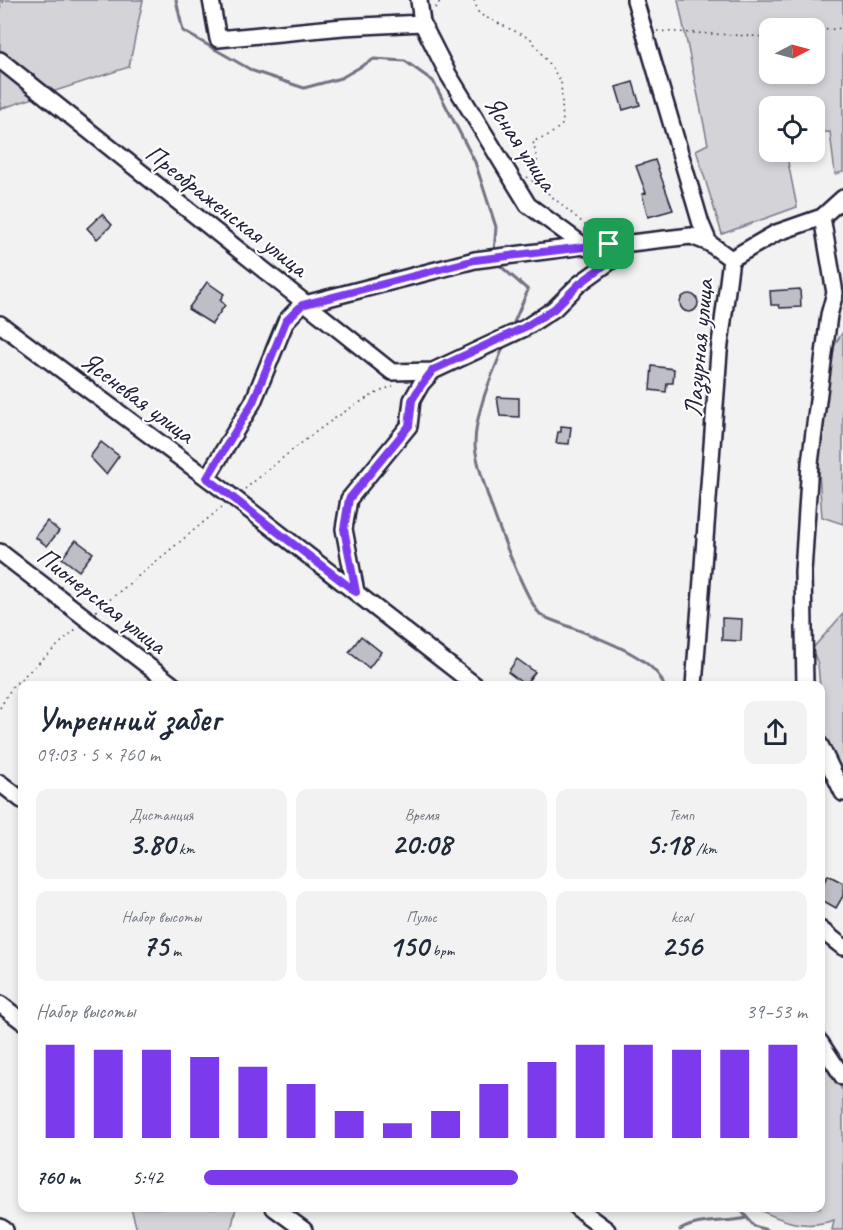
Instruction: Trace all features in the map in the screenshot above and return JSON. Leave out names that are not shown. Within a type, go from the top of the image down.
[{"type":"street","points":[[212,0],[218,39],[422,23]]},
{"type":"street","name":"Ясная улица","points":[[419,0],[422,23],[448,74],[528,204],[584,246]]},
{"type":"street","name":"Лазурная улица","points":[[634,0],[709,243],[731,259],[718,352],[694,681]]},
{"type":"street","name":"Преображенская улица","points":[[0,60],[392,372],[433,370]]},
{"type":"street","points":[[731,259],[776,233],[822,217],[843,198]]},
{"type":"street","points":[[805,681],[803,572],[810,463],[829,315],[835,293],[822,217]]},
{"type":"street","points":[[207,478],[253,402],[286,321],[302,305],[475,260],[584,246],[691,236],[709,243]]},
{"type":"street","points":[[356,592],[344,529],[349,499],[409,426],[412,400],[433,370],[525,327],[554,309],[579,284],[610,261],[609,244]]},
{"type":"street","name":"Ясеневая улица","points":[[0,324],[234,498],[470,681]]},
{"type":"street","name":"Пионерская улица","points":[[0,552],[168,681]]},
{"type":"street","points":[[825,755],[843,793]]},
{"type":"street","points":[[0,783],[18,797]]},
{"type":"street","points":[[825,933],[843,947]]},
{"type":"street","points":[[0,1004],[18,1018]]},
{"type":"street","points":[[825,1050],[843,1077]]},
{"type":"street","points":[[279,1212],[304,1230]]},
{"type":"street","points":[[597,1213],[607,1230]]},
{"type":"street","points":[[0,1227],[5,1230]]},
{"type":"path","points":[[0,8],[4,0]]},
{"type":"path","points":[[474,0],[478,14],[531,39],[561,81],[563,124],[547,137],[532,141],[543,189],[609,244]]},
{"type":"path","points":[[825,30],[843,28]]},
{"type":"path","points":[[644,30],[759,36]]},
{"type":"path","points":[[19,681],[87,619],[286,455],[373,393],[393,386]]},
{"type":"path","points":[[0,708],[12,687],[18,682]]},
{"type":"shaded area","points":[[0,0],[143,0],[129,67],[0,109]]},
{"type":"shaded area","points":[[678,0],[843,0],[843,172],[835,174],[830,132],[825,132],[825,96],[759,96],[759,162],[788,162],[797,207],[722,234],[696,150],[708,144]]},
{"type":"shaded area","points":[[843,332],[843,524],[822,517],[818,448],[821,396],[826,371],[833,350]]},
{"type":"shaded area","points":[[843,614],[843,774],[825,738],[825,681],[819,681],[818,664],[812,649]]},
{"type":"shaded area","points":[[825,1063],[843,1091],[843,1230],[832,1230],[834,1220],[804,1224],[764,1212],[825,1212]]},
{"type":"shaded area","points":[[132,1212],[235,1212],[231,1230],[137,1230]]},
{"type":"building","points":[[633,82],[640,105],[623,110],[616,87]]},
{"type":"building","points":[[655,160],[673,210],[648,217],[642,194],[646,193],[636,166]]},
{"type":"building","points":[[102,214],[112,225],[97,239],[87,228]]},
{"type":"building","points":[[207,282],[224,294],[220,300],[225,305],[212,324],[188,309]]},
{"type":"building","points":[[800,289],[801,307],[780,308],[779,305],[771,305],[770,291]]},
{"type":"building","points":[[689,294],[695,297],[698,303],[695,309],[689,312],[683,309],[680,303],[683,297]]},
{"type":"building","points":[[652,366],[674,369],[673,383],[667,383],[666,392],[650,390]]},
{"type":"building","points":[[497,397],[519,398],[519,417],[500,416]]},
{"type":"building","points":[[561,426],[571,427],[569,444],[556,443]]},
{"type":"building","points":[[101,442],[119,456],[106,474],[90,457]]},
{"type":"building","points":[[47,521],[59,531],[47,546],[35,537]]},
{"type":"building","points":[[76,540],[93,553],[79,571],[62,558]]},
{"type":"building","points":[[722,618],[742,619],[741,641],[722,640]]},
{"type":"building","points":[[361,636],[381,652],[369,668],[349,652]]},
{"type":"building","points":[[517,659],[535,672],[528,681],[520,681],[508,672]]},
{"type":"building","points":[[828,875],[843,883],[843,896],[836,908],[825,902],[825,880]]},
{"type":"waterway","points":[[176,0],[183,31],[253,71],[304,88],[341,78],[374,59],[405,61],[433,81],[475,162],[496,227],[494,252]]},
{"type":"waterway","points":[[497,263],[528,290],[511,329]]},
{"type":"waterway","points":[[505,343],[481,405],[475,444],[491,504],[522,584],[540,614],[622,648],[649,665],[662,681]]},
{"type":"waterway","points":[[742,1212],[754,1226],[767,1230]]},
{"type":"waterway","points":[[680,1230],[695,1224],[746,1218]]},
{"type":"route","points":[[609,244],[610,261],[579,284],[554,309],[525,327],[433,370],[422,384],[412,400],[409,426],[349,499],[344,529],[356,592],[207,478],[253,402],[286,321],[302,305],[475,260],[609,244]]}]
